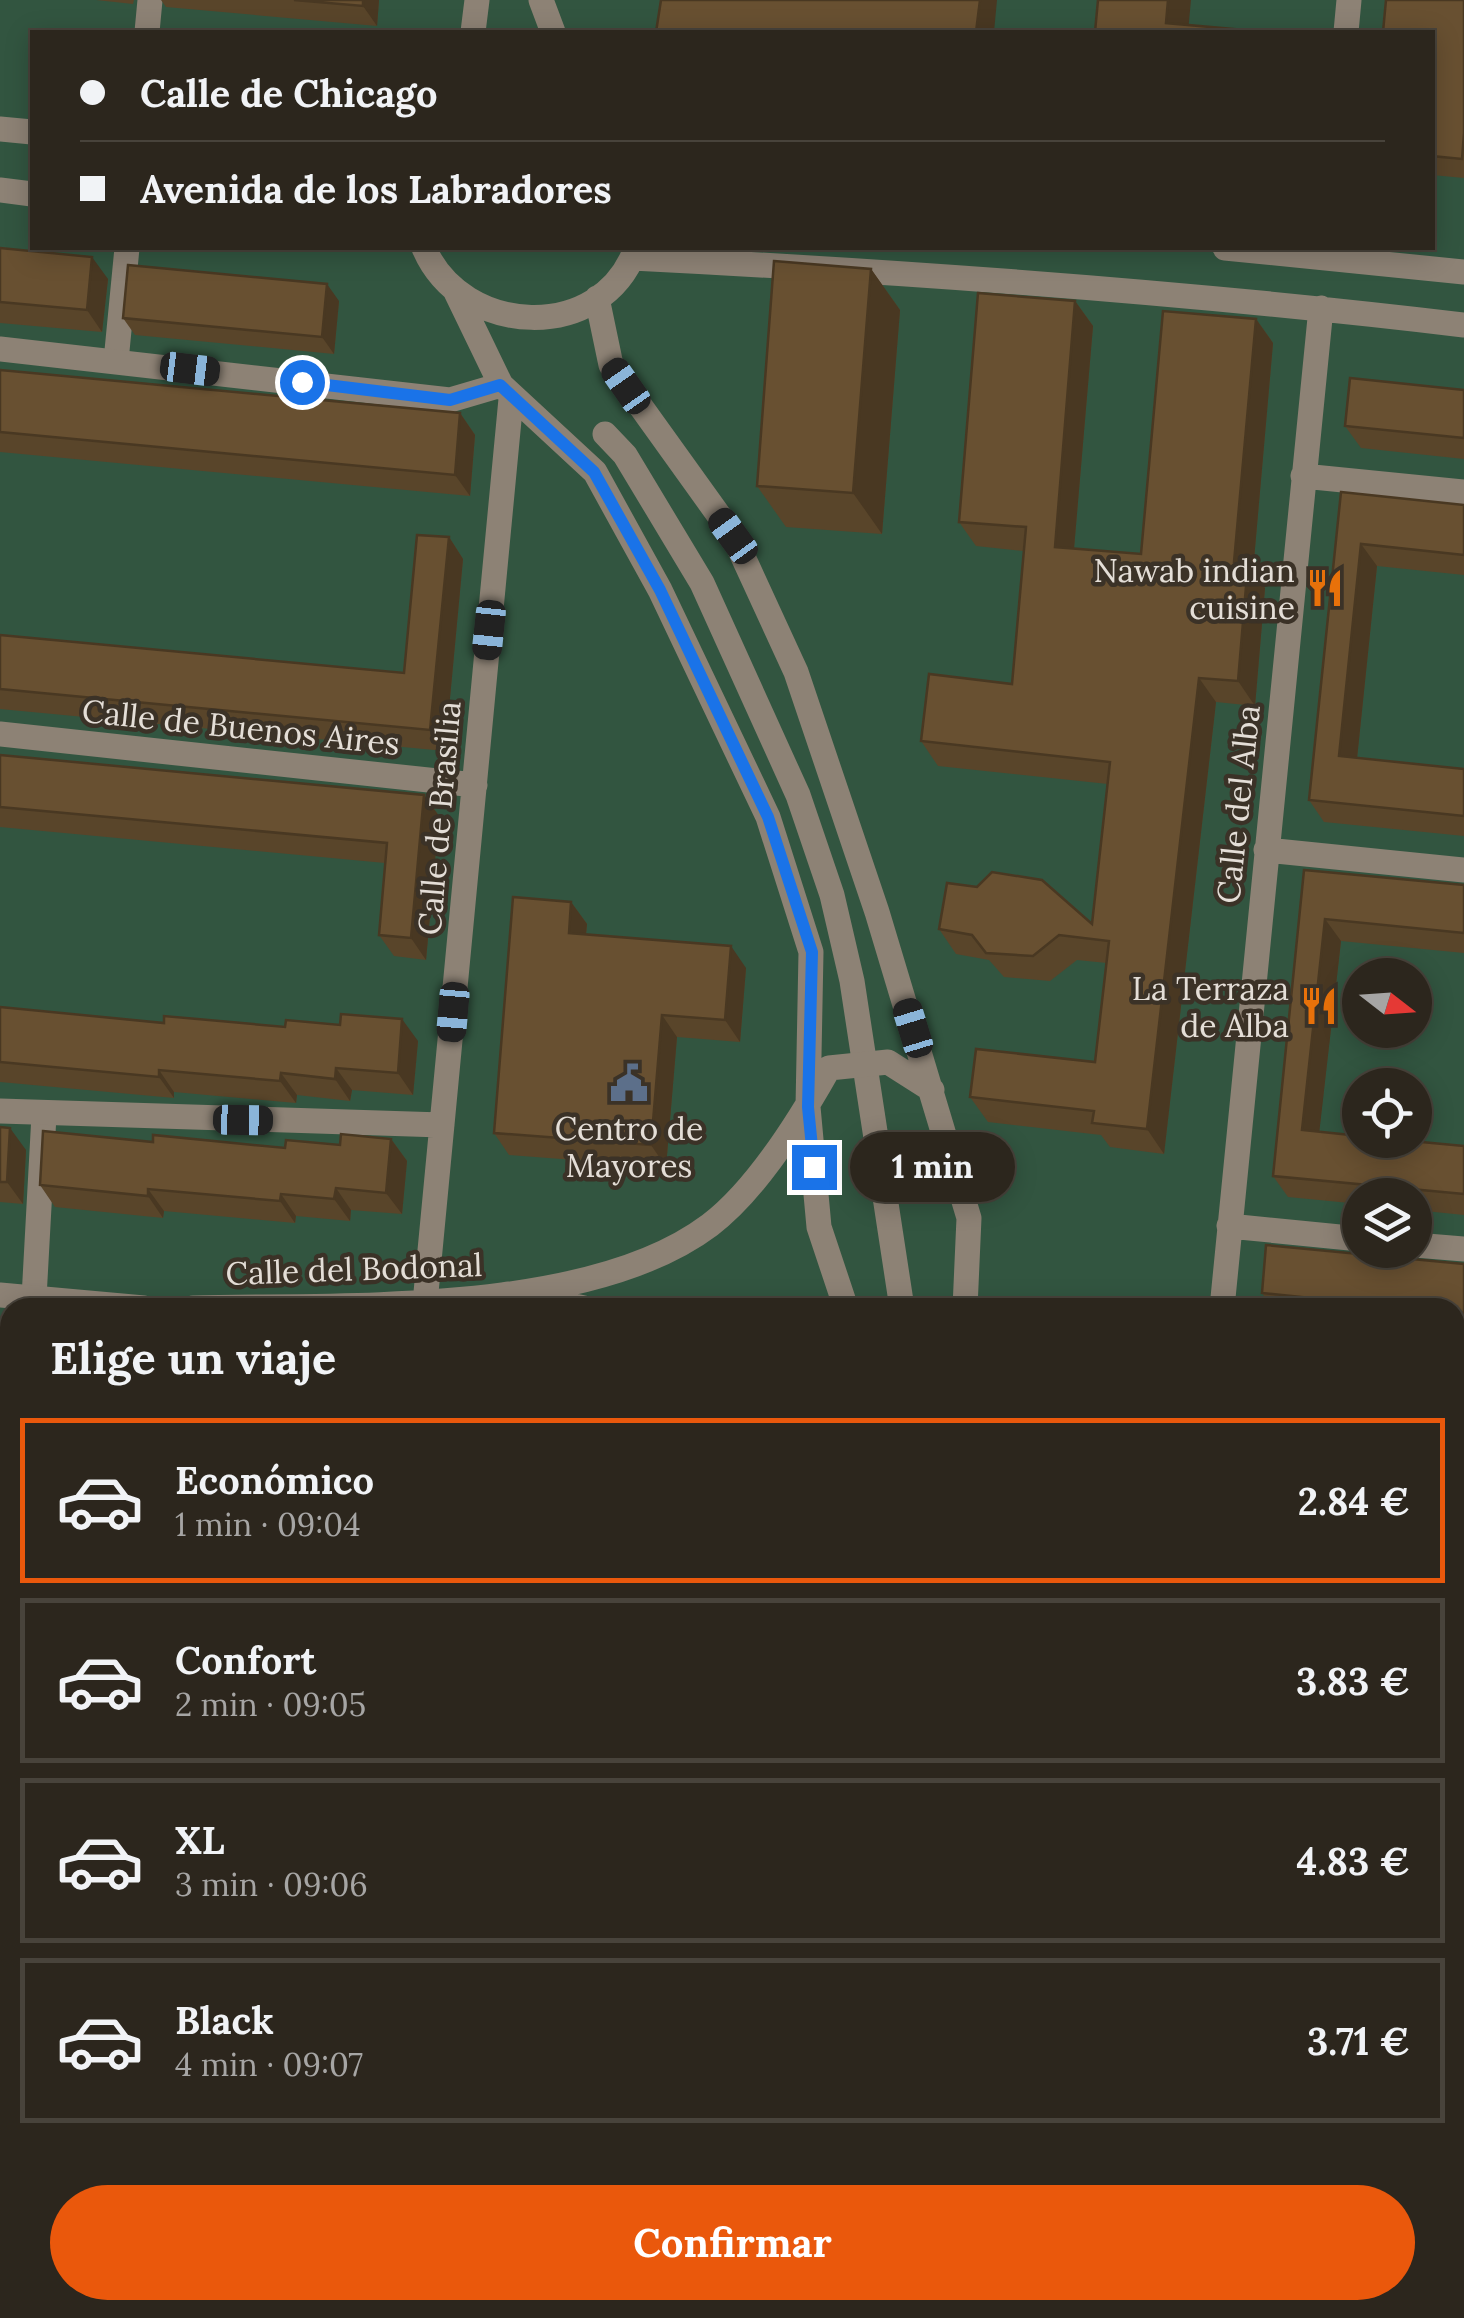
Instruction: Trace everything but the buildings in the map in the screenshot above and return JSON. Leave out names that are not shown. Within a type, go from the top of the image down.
[{"type":"street","points":[[147,30],[150,0]]},
{"type":"street","points":[[473,30],[477,0]]},
{"type":"street","points":[[541,0],[552,30]]},
{"type":"street","points":[[1346,30],[1349,0]]},
{"type":"street","points":[[0,129],[30,132]]},
{"type":"street","points":[[0,190],[30,194]]},
{"type":"street","points":[[116,360],[127,250]]},
{"type":"street","points":[[423,250],[456,292],[506,392],[594,472],[660,590],[768,817],[812,952],[808,1107],[819,1227],[843,1298]]},
{"type":"street","points":[[1276,250],[1326,252],[1464,272]]},
{"type":"street","points":[[456,292],[489,312],[526,320],[563,315],[597,298],[634,253],[1320,308],[1464,325]]},
{"type":"street","points":[[597,298],[611,365],[733,536],[796,672],[970,1218],[966,1298]]},
{"type":"street","name":"Calle del Alba","points":[[1223,1298],[1320,308]]},
{"type":"street","points":[[0,349],[450,400],[506,392]]},
{"type":"street","name":"Calle de Brasilia","points":[[425,1298],[506,392]]},
{"type":"street","points":[[605,434],[625,455],[702,583],[798,795],[832,895],[866,1064],[901,1298]]},
{"type":"street","points":[[1303,476],[1464,492]]},
{"type":"street","name":"Calle de Buenos Aires","points":[[0,734],[474,785]]},
{"type":"street","points":[[1266,850],[1464,870]]},
{"type":"street","points":[[866,1064],[888,1062],[932,1090]]},
{"type":"street","name":"Calle del Bodonal","points":[[477,1298],[518,1294],[643,1261],[711,1224],[774,1156],[829,1068],[866,1064]]},
{"type":"street","points":[[0,1111],[44,1116],[442,1126]]},
{"type":"street","points":[[0,1296],[34,1298],[44,1116]]},
{"type":"street","points":[[1229,1226],[1342,1237]]},
{"type":"street","points":[[1432,1246],[1464,1249]]},
{"type":"street","name":"Calle del Bodonal","points":[[518,1294],[537,1298]]},
{"type":"green space","points":[[0,0],[1464,0],[1464,1298],[0,1298]]},
{"type":"place","name":"Nawab indian cuisine","points":[[1325,588]]},
{"type":"place","name":"La Terraza de Alba","points":[[1319,1006]]},
{"type":"place","name":"Centro de Mayores","points":[[629,1083]]},
{"type":"route","points":[[302,382],[450,400],[500,385],[594,472],[660,590],[768,817],[812,952],[808,1107],[814,1167]]}]
